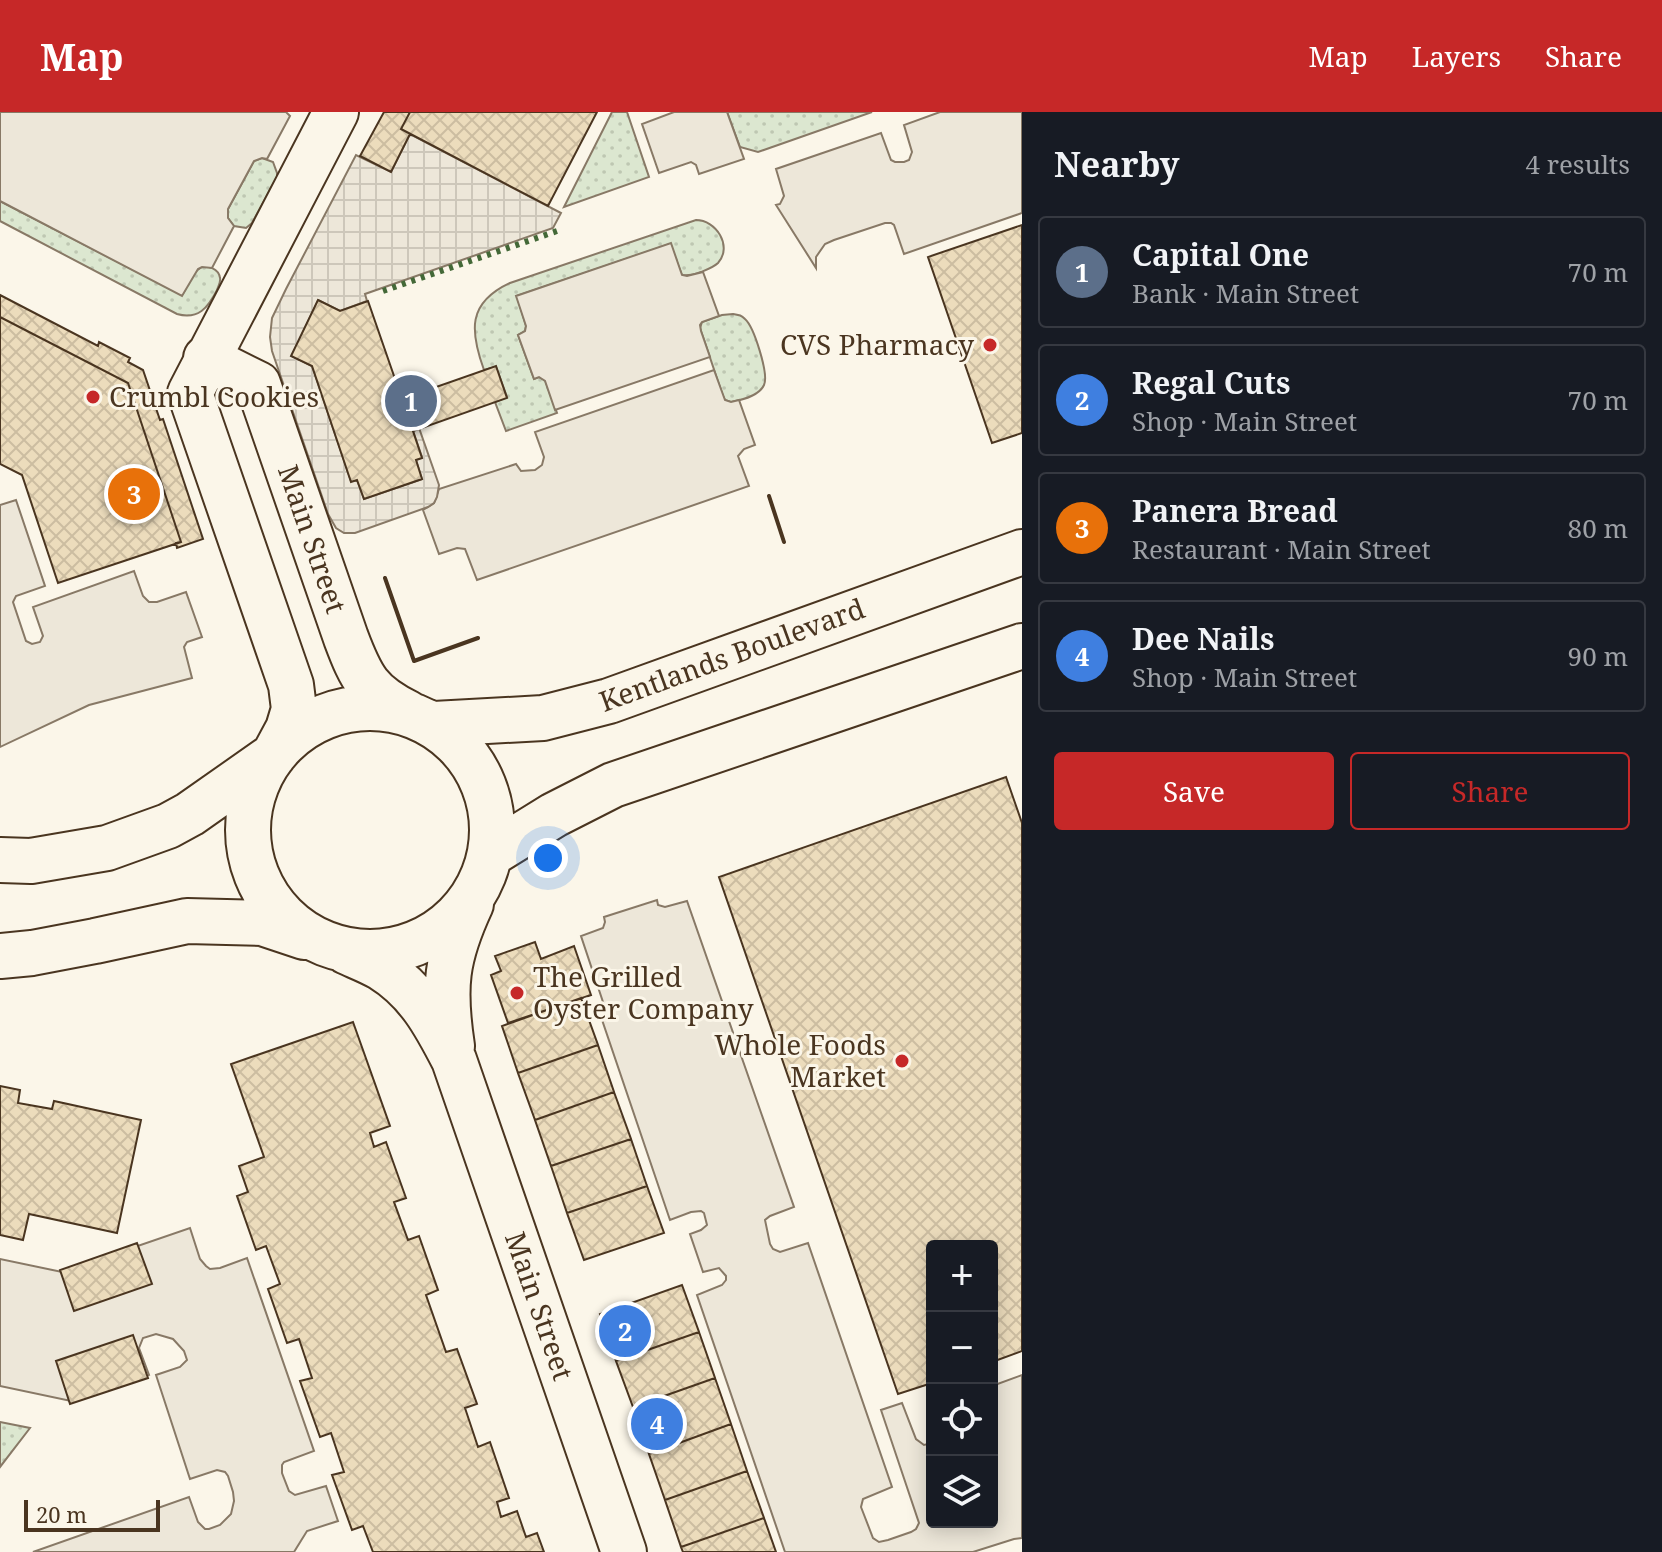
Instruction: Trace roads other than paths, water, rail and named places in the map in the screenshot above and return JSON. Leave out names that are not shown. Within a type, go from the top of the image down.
[{"type":"street","points":[[328,944],[291,924],[272,905],[252,864],[248,839],[249,816],[257,783],[288,729],[294,709],[291,685],[190,393],[336,112]]},
{"type":"street","name":"Main Street","points":[[206,358],[258,384],[362,678],[376,694],[394,706],[428,722]]},
{"type":"street","name":"Kentlands Boulevard","points":[[428,722],[543,718],[609,701],[1022,552]]},
{"type":"street","points":[[0,956],[48,950],[187,921],[262,923],[328,944],[369,953],[414,945],[436,934],[455,919],[484,872],[554,815],[613,785],[1022,646]]},
{"type":"street","points":[[0,860],[31,861],[107,848],[168,826],[274,755],[305,727],[334,714],[370,708],[397,711],[428,722],[457,743],[476,768],[488,796],[493,825],[484,872]]},
{"type":"street","name":"Main Street","points":[[454,1060],[447,1012],[447,976],[456,935],[484,872]]},
{"type":"street","name":"Main Street","points":[[328,944],[380,968],[408,988],[431,1017],[454,1060],[624,1552]]},
{"type":"place","name":"CVS Pharmacy","points":[[990,345]]},
{"type":"place","name":"Crumbl Cookies","points":[[93,397]]},
{"type":"place","name":"Capital One","points":[[411,401]]},
{"type":"place","name":"Panera Bread","points":[[134,494]]},
{"type":"place","name":"The Grilled Oyster Company","points":[[517,993]]},
{"type":"place","name":"Whole Foods Market","points":[[902,1061]]},
{"type":"place","name":"Regal Cuts","points":[[625,1331]]},
{"type":"place","name":"Dee Nails","points":[[657,1424]]}]
